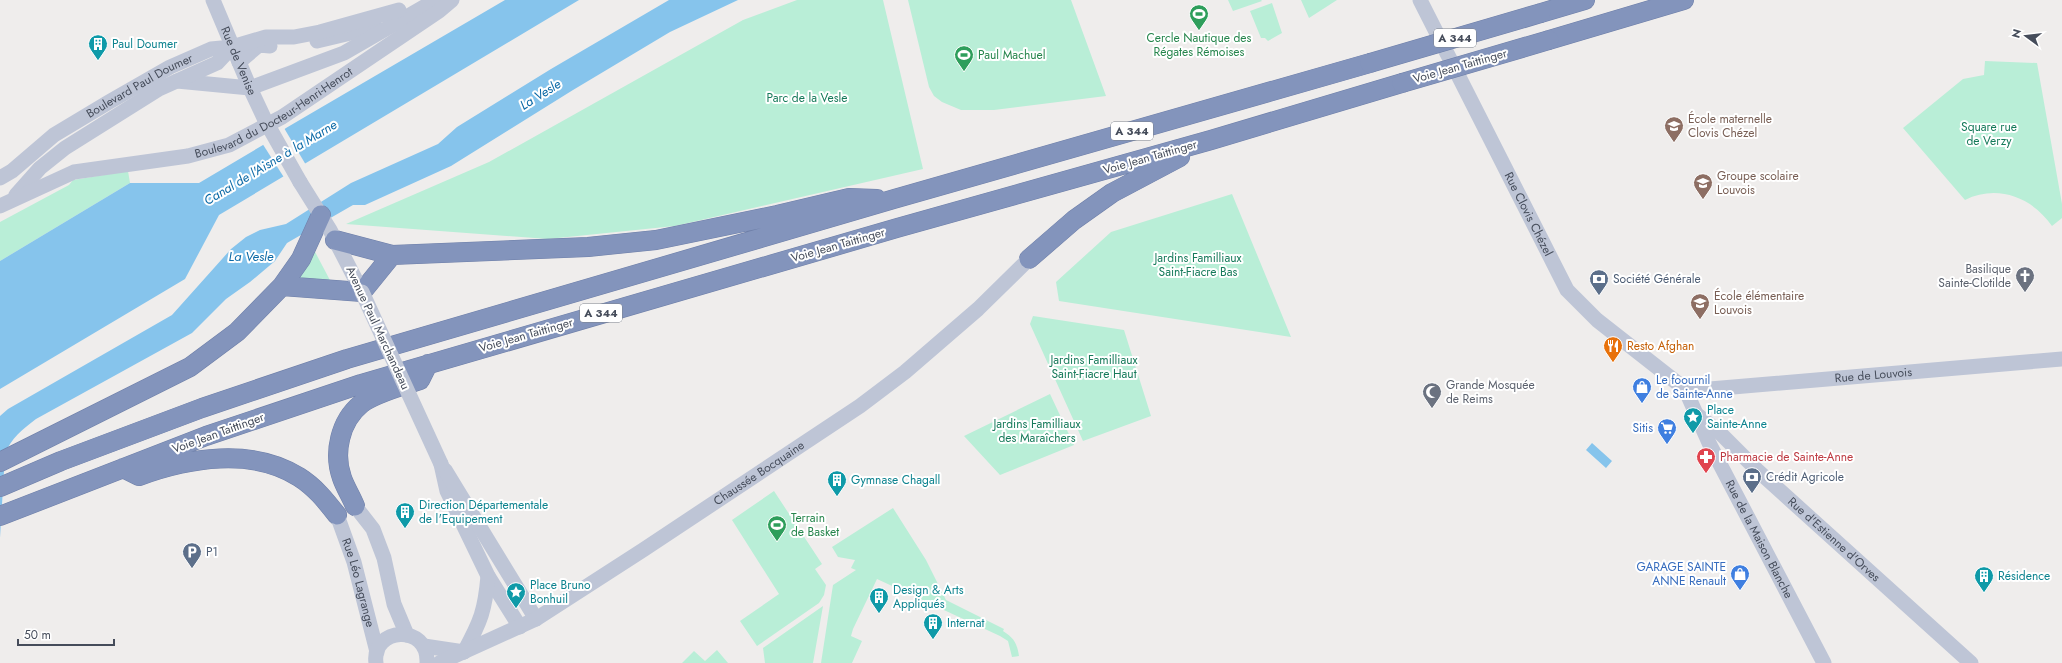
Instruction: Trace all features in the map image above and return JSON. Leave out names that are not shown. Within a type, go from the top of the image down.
[{"type":"highway","name":"A 344","points":[[0,487],[61,461],[202,408],[347,359],[894,199],[1585,0]]},
{"type":"highway","name":"Voie Jean Taittinger","points":[[0,516],[228,429],[360,384],[897,228],[1211,140],[1684,0]]},
{"type":"highway","points":[[1030,259],[1074,220],[1112,193],[1211,140]]},
{"type":"highway","points":[[0,462],[190,367],[237,332],[282,286],[301,259],[322,217],[392,255],[588,247],[656,240],[777,215],[849,198],[894,199]]},
{"type":"highway","points":[[282,286],[362,292],[392,255]]},
{"type":"highway","points":[[355,506],[341,477],[338,457],[340,437],[349,418],[361,404],[387,391],[420,380],[428,364]]},
{"type":"highway","points":[[123,468],[139,476],[184,462],[197,460],[226,458],[264,462],[298,476],[319,493],[338,515]]},
{"type":"main road","name":"Rue de Venise","points":[[213,0],[238,62],[265,120],[300,182]]},
{"type":"main road","points":[[238,62],[259,45],[302,44],[355,32],[419,0]]},
{"type":"main road","points":[[250,88],[344,53],[436,0]]},
{"type":"main road","name":"Boulevard du Docteur-Henri-Henrot","points":[[74,172],[188,156],[229,145],[282,117],[439,11],[452,0]]},
{"type":"main road","name":"Rue Clovis Chézel","points":[[1420,0],[1567,290],[1614,334],[1684,389]]},
{"type":"main road","points":[[232,47],[266,37],[294,37],[320,32],[399,10]]},
{"type":"main road","name":"Boulevard Paul Doumer","points":[[6,203],[50,159],[159,89],[217,63],[232,47]]},
{"type":"main road","name":"Boulevard Paul Doumer","points":[[0,178],[12,171],[54,135],[170,67],[211,49],[232,47]]},
{"type":"main road","name":"Boulevard Paul Doumer","points":[[177,81],[250,88]]},
{"type":"main road","points":[[40,148],[50,159],[74,172]]},
{"type":"main road","points":[[6,203],[74,172]]},
{"type":"main road","name":"Avenue Paul Marchandeau","points":[[300,182],[322,217],[362,292],[441,464],[457,487],[536,619]]},
{"type":"main road","name":"Chaussée Bocquaine","points":[[439,663],[536,619],[708,508],[860,406],[899,376],[978,309],[1030,259]]},
{"type":"main road","name":"Rue de Louvois","points":[[1684,389],[1698,390],[2062,359]]},
{"type":"main road","name":"Rue de la Maison Blanche","points":[[1684,389],[1698,415],[1710,445],[1824,663]]},
{"type":"main road","name":"Rue d'Estienne d'Orves","points":[[1698,415],[1719,432],[1757,470],[1971,663]]},
{"type":"main road","name":"Avenue Paul Marchandeau","points":[[441,464],[447,491],[488,576],[520,627]]},
{"type":"main road","points":[[355,506],[373,529],[384,558],[394,604],[407,634],[419,641],[424,646],[427,654],[427,663]]},
{"type":"main road","name":"Rue Léo Lagrange","points":[[338,515],[354,562],[376,657]]},
{"type":"main road","points":[[424,646],[464,652],[479,625],[484,608],[488,576]]},
{"type":"main road","points":[[376,657],[386,639],[392,636],[407,634]]},
{"type":"green space","name":"Parc de la Vesle","points":[[797,0],[883,0],[923,169],[675,226],[548,239],[346,224],[489,162],[743,20]]},
{"type":"green space","points":[[908,0],[1071,0],[1106,96],[994,110],[961,110],[942,102],[934,96],[929,87]]},
{"type":"green space","points":[[1228,0],[1261,0],[1262,1],[1233,11]]},
{"type":"green space","points":[[1301,0],[1337,0],[1309,18]]},
{"type":"green space","points":[[1272,3],[1282,33],[1268,41],[1265,38],[1261,38],[1250,11]]},
{"type":"green space","name":"Square rue de Verzy","points":[[1985,61],[2037,63],[2062,204],[2062,218],[2052,226],[2034,207],[2013,196],[1989,193],[1977,195],[1965,200],[1903,128],[1963,79],[1984,75]]},
{"type":"green space","points":[[128,171],[130,183],[0,261],[0,222],[69,185],[73,180]]},
{"type":"green space","name":"Jardins Familliaux Saint-Fiacre Bas","points":[[1232,194],[1291,337],[1059,301],[1056,282],[1111,232]]},
{"type":"green space","points":[[313,248],[332,284],[295,280]]},
{"type":"green space","name":"Jardins Familliaux Saint-Fiacre Haut","points":[[1033,316],[1124,330],[1151,416],[1083,441],[1030,324]]},
{"type":"green space","name":"Jardins Familliaux des Maraîchers","points":[[1050,394],[1074,445],[1000,475],[964,436]]},
{"type":"green space","name":"Terrain de Basket","points":[[774,491],[822,564],[815,569],[826,585],[824,595],[819,603],[757,646],[740,621],[779,594],[732,520]]},
{"type":"green space","points":[[893,508],[926,560],[946,600],[1004,629],[1003,631],[1014,641],[1019,656],[1012,657],[1008,641],[1000,636],[877,579],[853,629],[851,636],[862,641],[852,663],[821,663],[833,585],[856,570],[851,568],[855,560],[838,557],[832,547]]},
{"type":"green space","points":[[823,606],[813,663],[765,663],[763,648]]},
{"type":"green space","points":[[717,650],[728,663],[682,663],[694,651],[705,661]]},
{"type":"water","name":"Canal de l'Aisne à la Marne","points":[[505,0],[579,0],[219,215],[185,279],[0,389],[0,261],[130,183],[199,183],[263,145],[286,128]]},
{"type":"water","name":"La Vesle","points":[[669,0],[738,0],[670,32],[451,166],[365,205],[353,205],[287,243],[275,261],[250,282],[226,299],[192,333],[36,419],[27,426],[14,439],[5,454],[0,538],[0,416],[8,409],[172,315],[231,249],[246,237],[260,230],[286,224],[351,183],[438,144],[457,127],[551,69]]},
{"type":"water","points":[[1592,443],[1612,461],[1606,468],[1586,450]]},
{"type":"pier","points":[[284,128],[306,165],[285,179],[262,143]]},
{"type":"place","name":"Cercle Nautique des Régates Rémoises","points":[[1199,31]]},
{"type":"place","name":"Paul Doumer","points":[[98,61]]},
{"type":"place","name":"Paul Machuel","points":[[964,72]]},
{"type":"place","name":"École maternelle Clovis Chézel","points":[[1674,143]]},
{"type":"place","name":"Groupe scolaire Louvois","points":[[1703,200]]},
{"type":"place","name":"Basilique Sainte-Clotilde","points":[[2025,293]]},
{"type":"place","name":"Société Générale","points":[[1599,296]]},
{"type":"place","name":"École élémentaire Louvois","points":[[1700,320]]},
{"type":"place","name":"Resto Afghan","points":[[1613,363]]},
{"type":"place","name":"Le foournil de Sainte-Anne","points":[[1642,404]]},
{"type":"place","name":"Grande Mosquée de Reims","points":[[1432,409]]},
{"type":"place","name":"Place Sainte-Anne","points":[[1693,434]]},
{"type":"place","name":"Sitis","points":[[1667,445]]},
{"type":"place","name":"Pharmacie de Sainte-Anne","points":[[1706,474]]},
{"type":"place","name":"Crédit Agricole","points":[[1752,494]]},
{"type":"place","name":"Gymnase Chagall","points":[[837,497]]},
{"type":"place","name":"Direction Départementale de l'Equipement","points":[[405,529]]},
{"type":"place","name":"Terrain de Basket","points":[[777,542]]},
{"type":"place","name":"P1","points":[[192,569]]},
{"type":"place","name":"GARAGE SAINTE ANNE Renault","points":[[1740,591]]},
{"type":"place","name":"Résidence","points":[[1984,593]]},
{"type":"place","name":"Place Bruno Bonhuil","points":[[516,609]]},
{"type":"place","name":"Design & Arts Appliqués","points":[[879,614]]},
{"type":"place","name":"Internat","points":[[933,640]]}]
